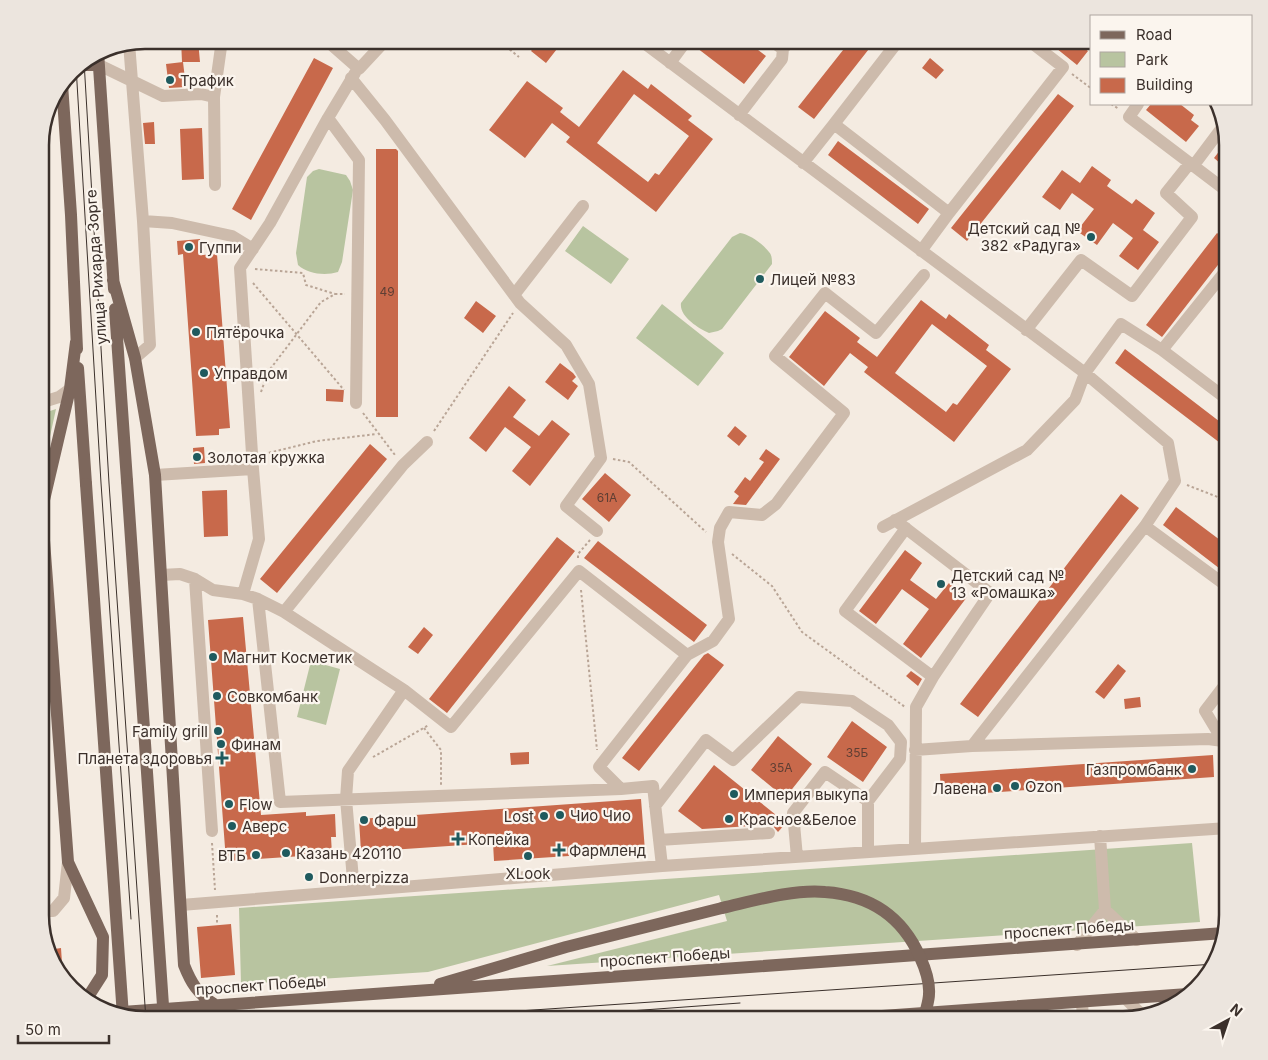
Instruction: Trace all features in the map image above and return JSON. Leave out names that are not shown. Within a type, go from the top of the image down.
[{"type":"main road","name":"улица Рихарда Зорге","points":[[99,61],[163,1011]]},
{"type":"main road","name":"улица Рихарда Зорге","points":[[63,96],[71,215],[76,342],[122,1008]]},
{"type":"main road","points":[[114,280],[135,358],[155,475],[184,965],[195,989],[214,1004]]},
{"type":"main road","points":[[49,470],[70,389],[76,342]]},
{"type":"main road","points":[[49,607],[68,862],[103,937],[102,975],[90,994]]},
{"type":"main road","points":[[416,991],[566,947],[722,908],[779,895],[824,892],[856,897],[878,907],[899,922],[914,942],[926,971],[930,993],[926,1011]]},
{"type":"main road","name":"проспект Победы","points":[[138,1010],[1217,934]]},
{"type":"main road","points":[[954,1011],[1176,995]]},
{"type":"street","points":[[215,185],[214,97],[221,49]]},
{"type":"street","points":[[334,49],[355,73],[385,120],[517,299],[566,345],[589,384],[601,458],[566,506],[597,531]]},
{"type":"street","points":[[243,594],[259,539],[252,463],[240,268],[270,223],[355,73],[378,49]]},
{"type":"street","points":[[652,49],[1085,374],[1168,443],[1175,481],[1145,526],[972,746]]},
{"type":"street","points":[[670,62],[680,49]]},
{"type":"street","points":[[739,115],[782,59],[785,49]]},
{"type":"street","points":[[803,163],[892,49]]},
{"type":"street","points":[[921,251],[1063,67],[1040,49]]},
{"type":"street","points":[[130,50],[143,221],[150,345],[135,358]]},
{"type":"street","points":[[101,60],[132,82],[163,96],[201,94],[214,97]]},
{"type":"street","points":[[1137,105],[1129,117],[1219,185]]},
{"type":"street","points":[[328,118],[360,160],[356,403]]},
{"type":"street","points":[[834,124],[949,214]]},
{"type":"street","points":[[1026,330],[1081,260],[1132,296],[1192,217],[1166,193],[1218,132]]},
{"type":"street","points":[[517,299],[583,206]]},
{"type":"street","points":[[143,221],[172,223],[232,236],[253,249]]},
{"type":"street","points":[[621,789],[599,767],[687,655],[713,641],[729,618],[718,542],[720,528],[729,512],[762,515],[776,504],[844,413],[775,356],[825,292],[876,333],[924,275]]},
{"type":"street","points":[[1162,350],[1219,279]]},
{"type":"street","points":[[883,526],[1027,450],[1074,400],[1085,374],[1121,324],[1162,350],[1219,393]]},
{"type":"street","points":[[49,400],[59,397],[70,389]]},
{"type":"street","points":[[284,612],[403,465],[427,442]]},
{"type":"street","points":[[155,475],[252,463]]},
{"type":"street","points":[[895,520],[990,593],[933,677],[916,707],[915,849]]},
{"type":"street","points":[[1145,526],[1219,580]]},
{"type":"street","points":[[906,528],[845,611],[933,677]]},
{"type":"street","points":[[161,575],[180,574],[195,579],[213,590],[243,594],[284,612],[404,690],[451,727],[578,570],[687,655]]},
{"type":"street","points":[[195,579],[212,831]]},
{"type":"street","points":[[258,599],[280,802],[621,789],[653,786],[662,866]]},
{"type":"street","points":[[354,891],[346,799],[348,771],[404,690]]},
{"type":"street","points":[[1219,693],[1205,711],[1219,732]]},
{"type":"street","points":[[655,806],[706,740],[733,760],[799,697],[852,701],[888,725],[901,742],[900,759],[868,801],[868,852]]},
{"type":"street","points":[[915,750],[972,746],[1208,739],[1219,741]]},
{"type":"street","points":[[797,857],[793,813],[825,772],[868,801]]},
{"type":"street","points":[[181,904],[662,866],[1219,829]]},
{"type":"street","points":[[659,840],[769,833]]},
{"type":"street","points":[[1077,945],[1105,910],[1100,836]]},
{"type":"street","points":[[49,911],[53,911],[64,898],[68,862]]},
{"type":"street","points":[[1105,910],[1137,940]]},
{"type":"street","points":[[1126,999],[1134,1010]]},
{"type":"street","points":[[1082,1002],[1082,1011]]},
{"type":"path","points":[[509,49],[519,57]]},
{"type":"path","points":[[1063,67],[1090,87]]},
{"type":"path","points":[[240,268],[303,273],[306,285],[334,294],[357,294]]},
{"type":"path","points":[[240,268],[356,403],[403,465]]},
{"type":"path","points":[[259,399],[268,372],[321,302],[334,294]]},
{"type":"path","points":[[427,442],[517,299]]},
{"type":"path","points":[[252,463],[317,441],[378,434]]},
{"type":"path","points":[[601,458],[629,462],[718,542],[772,586],[802,632],[915,714]]},
{"type":"path","points":[[1175,481],[1219,498]]},
{"type":"path","points":[[578,570],[578,554],[597,531]]},
{"type":"path","points":[[581,590],[599,767]]},
{"type":"path","points":[[373,757],[440,718]]},
{"type":"path","points":[[424,728],[441,750],[441,796]]},
{"type":"path","points":[[212,831],[217,925]]},
{"type":"green space","points":[[319,169],[346,175],[353,190],[342,262],[338,272],[328,274],[312,272],[302,268],[298,265],[296,253],[307,177],[313,171]]},
{"type":"green space","points":[[583,226],[629,259],[611,284],[565,251]]},
{"type":"green space","points":[[740,233],[752,237],[763,246],[771,255],[772,264],[722,329],[709,333],[686,317],[681,308],[681,303],[732,237]]},
{"type":"green space","points":[[662,304],[724,353],[698,386],[636,338]]},
{"type":"green space","points":[[56,409],[49,441],[49,411]]},
{"type":"green space","points":[[311,661],[340,669],[326,725],[297,717]]},
{"type":"green space","points":[[1192,843],[1200,922],[547,966],[727,921],[719,895],[428,972],[241,984],[239,908]]},
{"type":"building","points":[[181,49],[199,49],[200,62],[182,62]]},
{"type":"building","points":[[532,49],[557,49],[546,63],[531,51]]},
{"type":"building","points":[[698,49],[757,49],[766,56],[744,84]]},
{"type":"building","points":[[844,49],[869,49],[814,119],[798,107]]},
{"type":"building","points":[[1057,49],[1085,49],[1088,51],[1077,65]]},
{"type":"building","points":[[314,58],[333,68],[251,220],[232,209]]},
{"type":"building","points":[[930,58],[944,70],[936,79],[922,68]]},
{"type":"building","points":[[183,62],[186,87],[169,88],[166,64]]},
{"type":"building","points":[[623,70],[648,89],[651,84],[692,116],[688,120],[713,139],[656,212],[566,142],[570,137],[552,123],[525,158],[489,130],[527,81],[563,108],[560,112],[579,127]],"holes":[[[634,94],[689,136],[659,175],[655,173],[648,182],[597,143]]]},
{"type":"building","points":[[1058,94],[1074,106],[967,241],[951,228]]},
{"type":"building","points":[[1150,105],[1181,105],[1194,115],[1191,120],[1199,126],[1186,142],[1146,110]]},
{"type":"building","points":[[154,122],[155,144],[145,144],[143,123]]},
{"type":"building","points":[[202,128],[204,179],[182,180],[180,129]]},
{"type":"building","points":[[838,141],[929,209],[918,224],[828,155]]},
{"type":"building","points":[[376,149],[396,149],[398,151],[398,417],[376,417]]},
{"type":"building","points":[[1219,151],[1219,162],[1214,158]]},
{"type":"building","points":[[1092,166],[1111,180],[1107,186],[1132,204],[1136,199],[1155,213],[1143,230],[1159,242],[1138,270],[1119,256],[1133,238],[1113,223],[1097,245],[1077,231],[1094,209],[1072,193],[1060,210],[1042,197],[1062,170],[1080,183]]},
{"type":"building","points":[[1217,233],[1219,234],[1219,264],[1162,337],[1146,325]]},
{"type":"building","points":[[200,239],[202,255],[217,254],[230,428],[219,429],[219,435],[196,436],[183,254],[178,255],[177,241]]},
{"type":"building","points":[[921,300],[946,319],[949,314],[989,345],[986,350],[1011,369],[954,442],[864,372],[868,367],[850,353],[824,386],[789,357],[825,311],[860,338],[857,342],[877,357]],"holes":[[[932,324],[987,366],[957,405],[953,403],[946,412],[895,373]]]},
{"type":"building","points":[[476,301],[496,316],[483,333],[464,318]]},
{"type":"building","points":[[1125,349],[1219,421],[1219,442],[1115,363]]},
{"type":"building","points":[[560,363],[573,373],[576,377],[572,381],[578,386],[568,400],[545,382]]},
{"type":"building","points":[[509,386],[526,400],[513,417],[539,436],[552,420],[570,434],[530,486],[512,471],[531,447],[505,427],[486,452],[469,438]]},
{"type":"building","points":[[326,389],[344,390],[343,402],[326,401]]},
{"type":"building","points":[[735,426],[747,436],[739,446],[727,436]]},
{"type":"building","points":[[370,444],[387,459],[277,593],[260,579]]},
{"type":"building","points":[[204,447],[205,463],[194,464],[193,448]]},
{"type":"building","points":[[766,449],[780,459],[746,505],[733,504],[739,496],[734,492],[745,477],[750,481],[764,462],[759,459]]},
{"type":"building","points":[[605,473],[631,495],[609,522],[582,499]]},
{"type":"building","points":[[227,490],[228,536],[204,537],[202,491]]},
{"type":"building","points":[[1121,494],[1139,508],[978,717],[960,704]]},
{"type":"building","points":[[1176,507],[1219,539],[1219,568],[1163,525]]},
{"type":"building","points":[[557,537],[575,551],[447,713],[429,699]]},
{"type":"building","points":[[598,541],[707,625],[694,642],[584,558]]},
{"type":"building","points":[[905,550],[922,563],[910,580],[936,599],[949,583],[967,597],[921,658],[903,644],[929,609],[902,589],[876,624],[859,611]]},
{"type":"building","points":[[243,617],[261,815],[306,812],[306,816],[335,814],[336,837],[331,837],[332,854],[226,861],[208,620]]},
{"type":"building","points":[[424,627],[433,635],[418,654],[408,647]]},
{"type":"building","points":[[708,653],[724,665],[639,771],[622,758],[704,655]]},
{"type":"building","points":[[1118,664],[1126,671],[1104,699],[1095,692]]},
{"type":"building","points":[[911,671],[922,679],[918,686],[906,676]]},
{"type":"building","points":[[1140,697],[1141,707],[1125,709],[1124,699]]},
{"type":"building","points":[[852,721],[887,747],[863,782],[827,757]]},
{"type":"building","points":[[778,736],[812,764],[785,798],[751,770]]},
{"type":"building","points":[[529,752],[529,764],[511,765],[510,753]]},
{"type":"building","points":[[1213,755],[1214,777],[941,796],[940,774]]},
{"type":"building","points":[[714,765],[786,823],[778,832],[773,826],[768,825],[702,829],[678,811]]},
{"type":"building","points":[[641,799],[645,851],[494,861],[493,843],[361,852],[359,819]]},
{"type":"building","points":[[231,924],[235,975],[201,978],[197,927]]},
{"type":"building","points":[[61,948],[62,963],[59,958],[55,949]]},
{"type":"tram line","points":[[85,71],[109,483],[145,1011]]},
{"type":"tram line","points":[[77,77],[101,483],[131,919]]},
{"type":"tram line","points":[[518,1011],[1205,965]]},
{"type":"tram line","points":[[629,1011],[740,1003]]},
{"type":"place","name":"Трафик","points":[[170,80]]},
{"type":"place","name":"Детский сад № 382 «Радуга»","points":[[1091,237]]},
{"type":"place","name":"Гуппи","points":[[189,247]]},
{"type":"place","name":"Лицей №83","points":[[760,279]]},
{"type":"place","name":"Пятёрочка","points":[[196,332]]},
{"type":"place","name":"Управдом","points":[[204,373]]},
{"type":"place","name":"Золотая кружка","points":[[197,457]]},
{"type":"place","name":"Детский сад № 13 «Ромашка»","points":[[941,584]]},
{"type":"place","name":"Магнит Косметик","points":[[213,657]]},
{"type":"place","name":"Совкомбанк","points":[[217,696]]},
{"type":"place","name":"Family grill","points":[[218,731]]},
{"type":"place","name":"Финам","points":[[221,744]]},
{"type":"place","name":"Планета здоровья","points":[[222,758]]},
{"type":"place","name":"Газпромбанк","points":[[1192,769]]},
{"type":"place","name":"Ozon","points":[[1015,786]]},
{"type":"place","name":"Лавена","points":[[997,788]]},
{"type":"place","name":"Империя выкупа","points":[[734,794]]},
{"type":"place","name":"Flow","points":[[229,804]]},
{"type":"place","name":"Чио Чио","points":[[560,815]]},
{"type":"place","name":"Lost","points":[[544,816]]},
{"type":"place","name":"Красное&Белое","points":[[729,819]]},
{"type":"place","name":"Фарш","points":[[364,820]]},
{"type":"place","name":"Аверс","points":[[232,826]]},
{"type":"place","name":"Копейка","points":[[458,839]]},
{"type":"place","name":"Фармленд","points":[[559,850]]},
{"type":"place","name":"Казань 420110","points":[[286,853]]},
{"type":"place","name":"ВТБ","points":[[256,855]]},
{"type":"place","name":"XLook","points":[[528,856]]},
{"type":"place","name":"Donnerpizza","points":[[309,877]]}]
